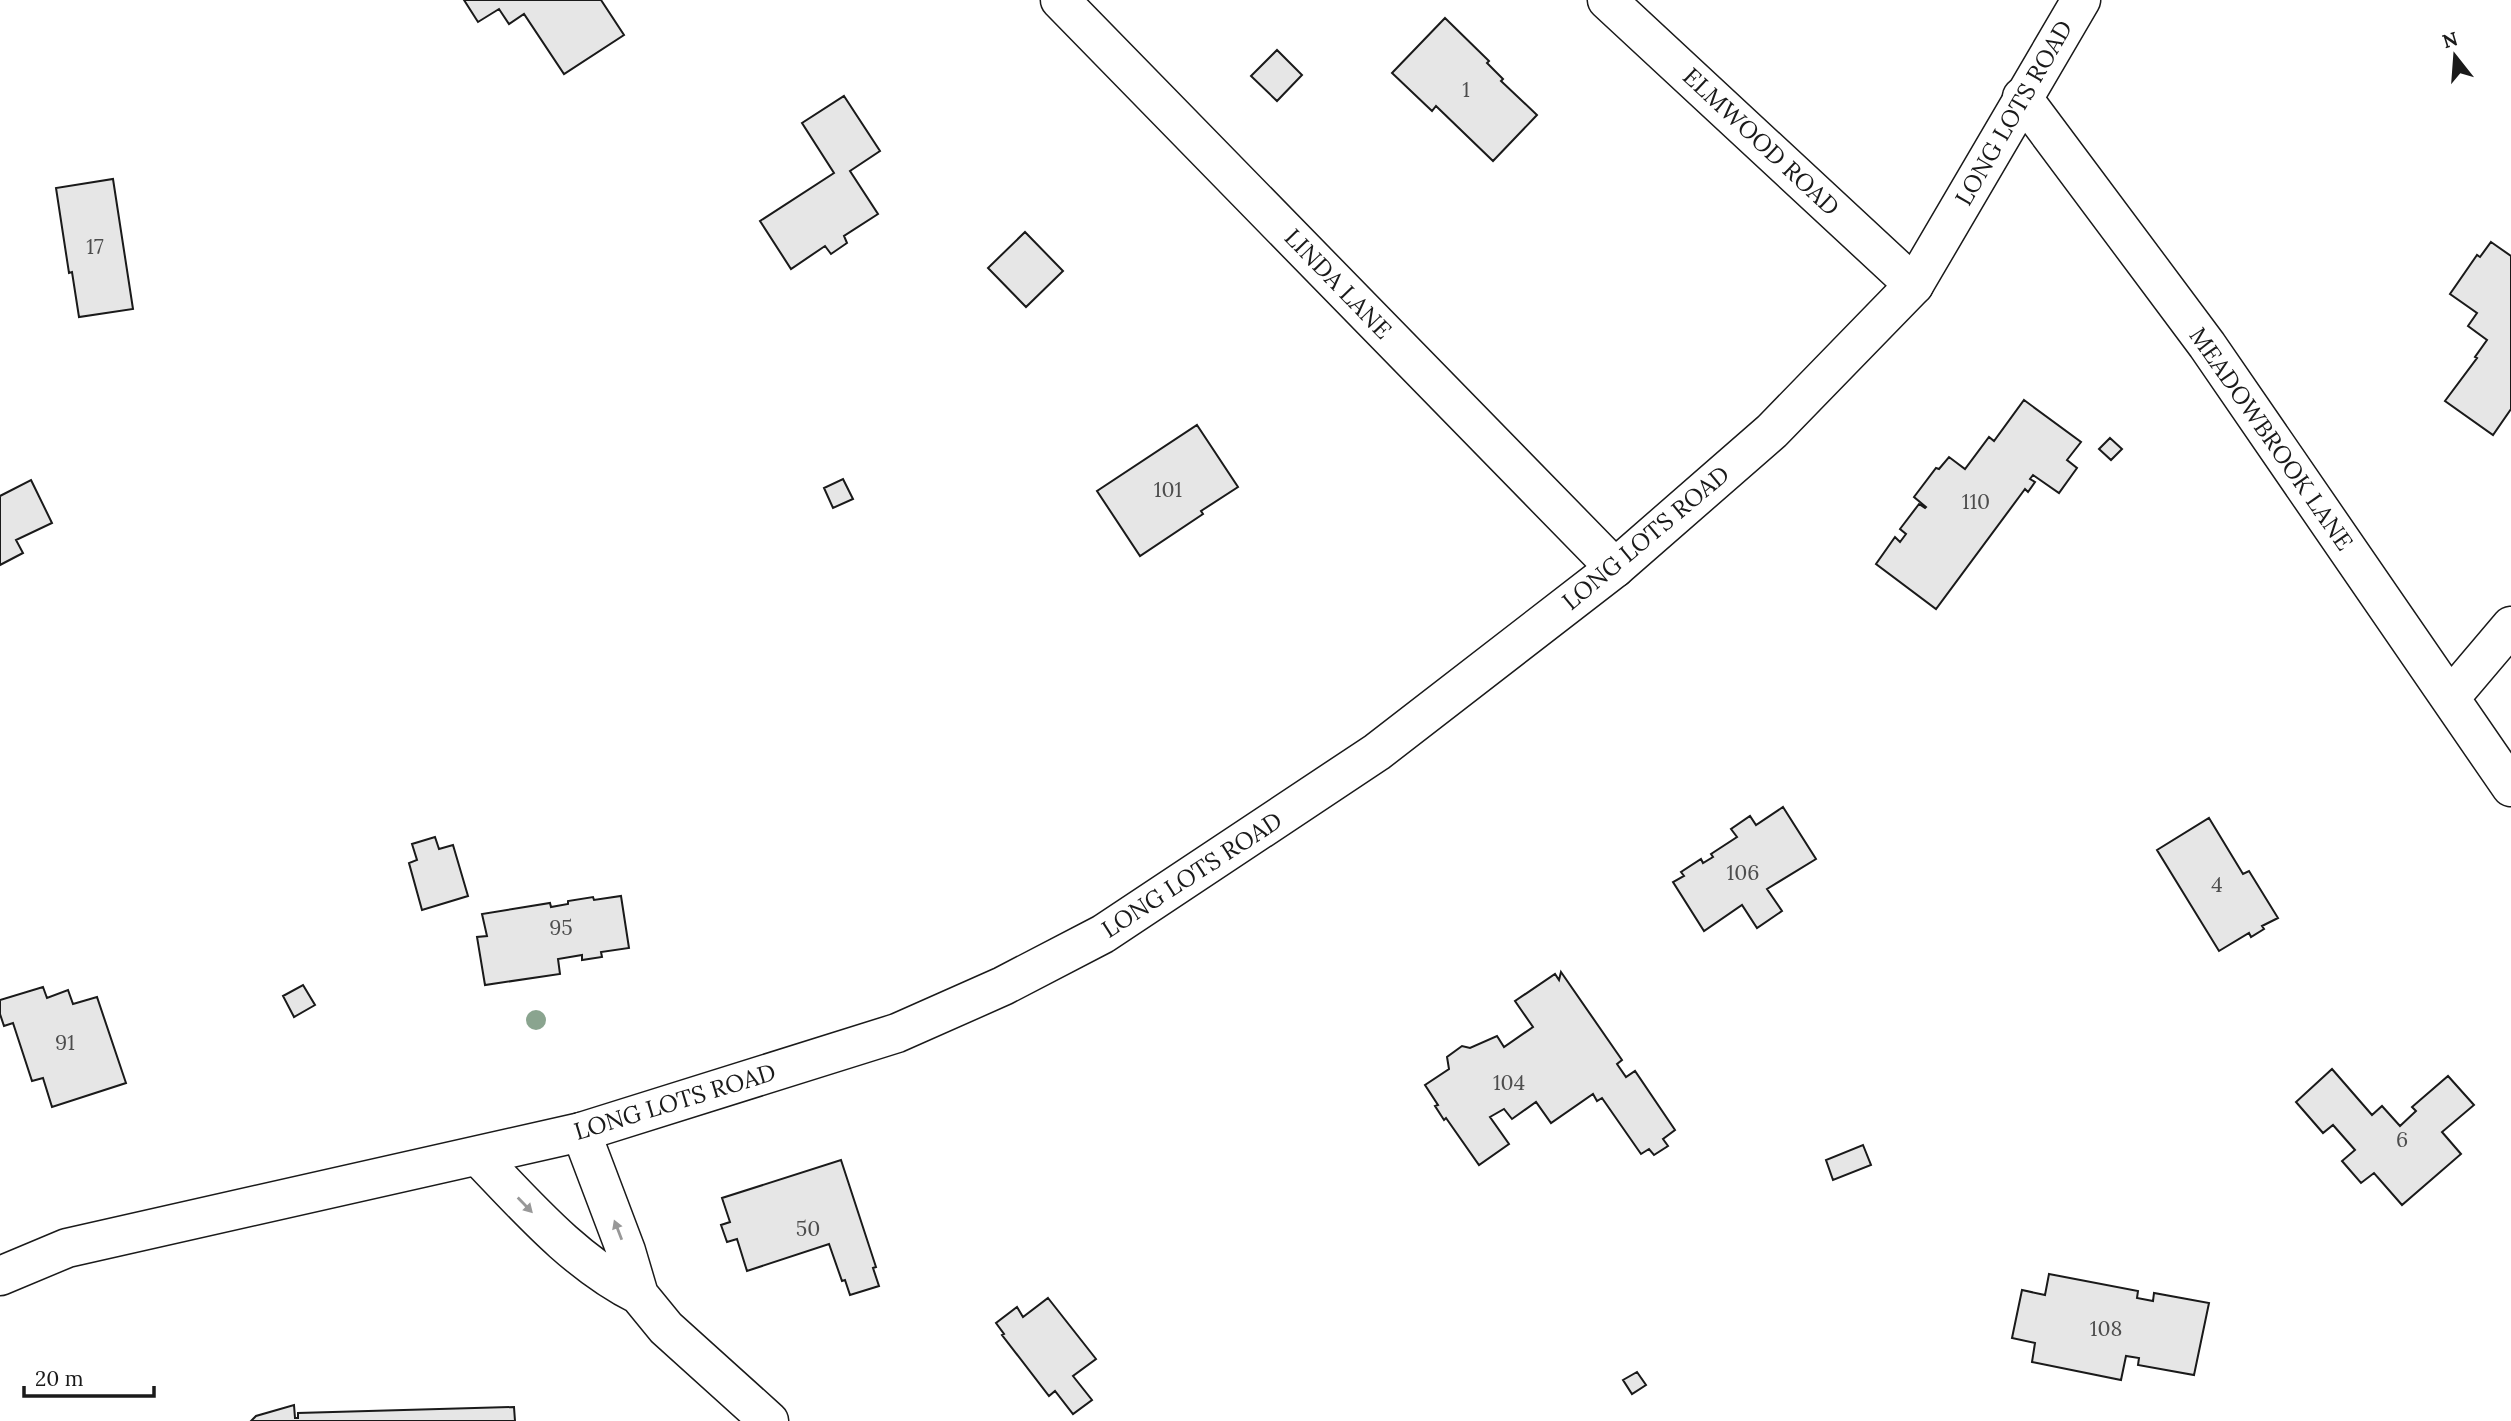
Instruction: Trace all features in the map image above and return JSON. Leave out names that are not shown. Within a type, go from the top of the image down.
[{"type":"street","name":"LINDA LANE","points":[[1060,0],[1615,568]]},
{"type":"street","name":"ELMWOOD ROAD","points":[[1607,0],[1914,285]]},
{"type":"street","name":"LONG LOTS ROAD","points":[[0,1276],[67,1248],[581,1132],[897,1033],[1003,985],[1103,934],[1354,769],[1615,568],[1772,431],[1914,285],[2081,0]]},
{"type":"street","name":"MEADOWBROOK LANE","points":[[2022,97],[2207,345],[2511,787]]},
{"type":"street","points":[[2450,698],[2511,625]]},
{"type":"street","points":[[581,1132],[626,1251],[639,1295],[666,1328],[769,1421]]},
{"type":"street","points":[[478,1156],[543,1224],[580,1257],[616,1284],[639,1295]]},
{"type":"building","points":[[464,0],[601,0],[624,35],[564,74],[524,14],[509,24],[499,9],[478,22]]},
{"type":"building","points":[[1445,18],[1489,61],[1487,63],[1503,79],[1501,81],[1537,115],[1493,161],[1436,106],[1432,111],[1392,73]]},
{"type":"building","points":[[1277,50],[1302,75],[1277,101],[1251,76]]},
{"type":"building","points":[[844,96],[880,151],[850,171],[878,214],[844,236],[847,243],[831,254],[825,246],[791,269],[760,221],[834,173],[802,123]]},
{"type":"building","points":[[113,179],[133,309],[79,317],[72,272],[69,273],[56,188]]},
{"type":"building","points":[[1025,232],[1063,271],[1026,307],[988,268]]},
{"type":"building","points":[[2491,242],[2511,256],[2511,409],[2493,435],[2445,401],[2487,340],[2468,326],[2477,313],[2450,294],[2477,255],[2480,257]]},
{"type":"building","points":[[2024,400],[2081,442],[2067,460],[2077,468],[2059,493],[2033,475],[2030,479],[2035,482],[2028,492],[2025,489],[1936,609],[1876,564],[1895,537],[1900,542],[1906,534],[1900,529],[1919,504],[1926,507],[1914,497],[1936,468],[1939,469],[1949,457],[1965,469],[1989,437],[1994,441]]},
{"type":"building","points":[[1197,425],[1238,487],[1140,556],[1097,491]]},
{"type":"building","points":[[2110,438],[2122,449],[2111,460],[2099,449]]},
{"type":"building","points":[[843,479],[853,499],[833,508],[824,488]]},
{"type":"building","points":[[31,480],[52,523],[16,540],[23,553],[0,565],[0,496]]},
{"type":"building","points":[[1783,807],[1816,859],[1767,889],[1782,911],[1757,928],[1742,905],[1704,931],[1673,882],[1684,876],[1681,872],[1701,859],[1703,863],[1713,857],[1711,854],[1737,837],[1731,829],[1750,816],[1756,825]]},
{"type":"building","points":[[2209,818],[2243,874],[2249,871],[2278,918],[2262,926],[2264,929],[2251,937],[2249,933],[2219,951],[2157,850]]},
{"type":"building","points":[[435,837],[439,849],[453,845],[468,896],[422,910],[409,863],[417,860],[412,844]]},
{"type":"building","points":[[621,896],[629,948],[601,952],[602,957],[582,960],[582,955],[558,959],[560,974],[485,985],[477,937],[487,936],[482,914],[550,903],[551,907],[593,897],[594,900]]},
{"type":"building","points":[[1561,972],[1622,1060],[1617,1064],[1626,1077],[1635,1071],[1675,1130],[1663,1139],[1668,1146],[1654,1155],[1649,1149],[1641,1154],[1602,1098],[1597,1101],[1593,1094],[1551,1123],[1536,1102],[1512,1119],[1504,1109],[1490,1117],[1509,1144],[1479,1165],[1446,1118],[1444,1120],[1425,1085],[1449,1069],[1447,1057],[1462,1046],[1470,1048],[1497,1036],[1504,1047],[1533,1027],[1515,1001],[1555,974],[1559,980]]},
{"type":"building","points":[[303,985],[315,1005],[294,1017],[283,996]]},
{"type":"building","points":[[43,987],[47,998],[68,990],[73,1004],[97,997],[126,1083],[52,1107],[43,1078],[32,1081],[13,1023],[4,1026],[0,1014],[0,1000]]},
{"type":"building","points":[[2332,1069],[2372,1115],[2382,1106],[2400,1126],[2416,1111],[2412,1107],[2448,1076],[2474,1105],[2442,1132],[2461,1154],[2402,1205],[2374,1173],[2361,1183],[2342,1161],[2355,1150],[2333,1125],[2323,1133],[2296,1102]]},
{"type":"building","points":[[1863,1145],[1871,1165],[1833,1180],[1826,1160]]},
{"type":"building","points":[[841,1160],[876,1267],[873,1268],[879,1286],[850,1295],[829,1244],[747,1271],[737,1239],[727,1242],[721,1225],[730,1222],[722,1198]]},
{"type":"building","points":[[2049,1274],[2138,1291],[2137,1298],[2153,1301],[2154,1293],[2209,1303],[2194,1375],[2138,1365],[2139,1358],[2126,1356],[2121,1380],[2032,1362],[2035,1343],[2012,1338],[2022,1290],[2045,1295]]},
{"type":"building","points":[[1048,1298],[1096,1359],[1073,1376],[1092,1400],[1073,1414],[1055,1391],[1049,1396],[1002,1335],[1004,1334],[996,1323],[1017,1307],[1023,1317]]},
{"type":"building","points":[[1637,1372],[1646,1385],[1632,1394],[1623,1380]]},
{"type":"building","points":[[294,1405],[295,1418],[298,1418],[298,1413],[514,1407],[515,1421],[251,1421],[256,1416]]}]
